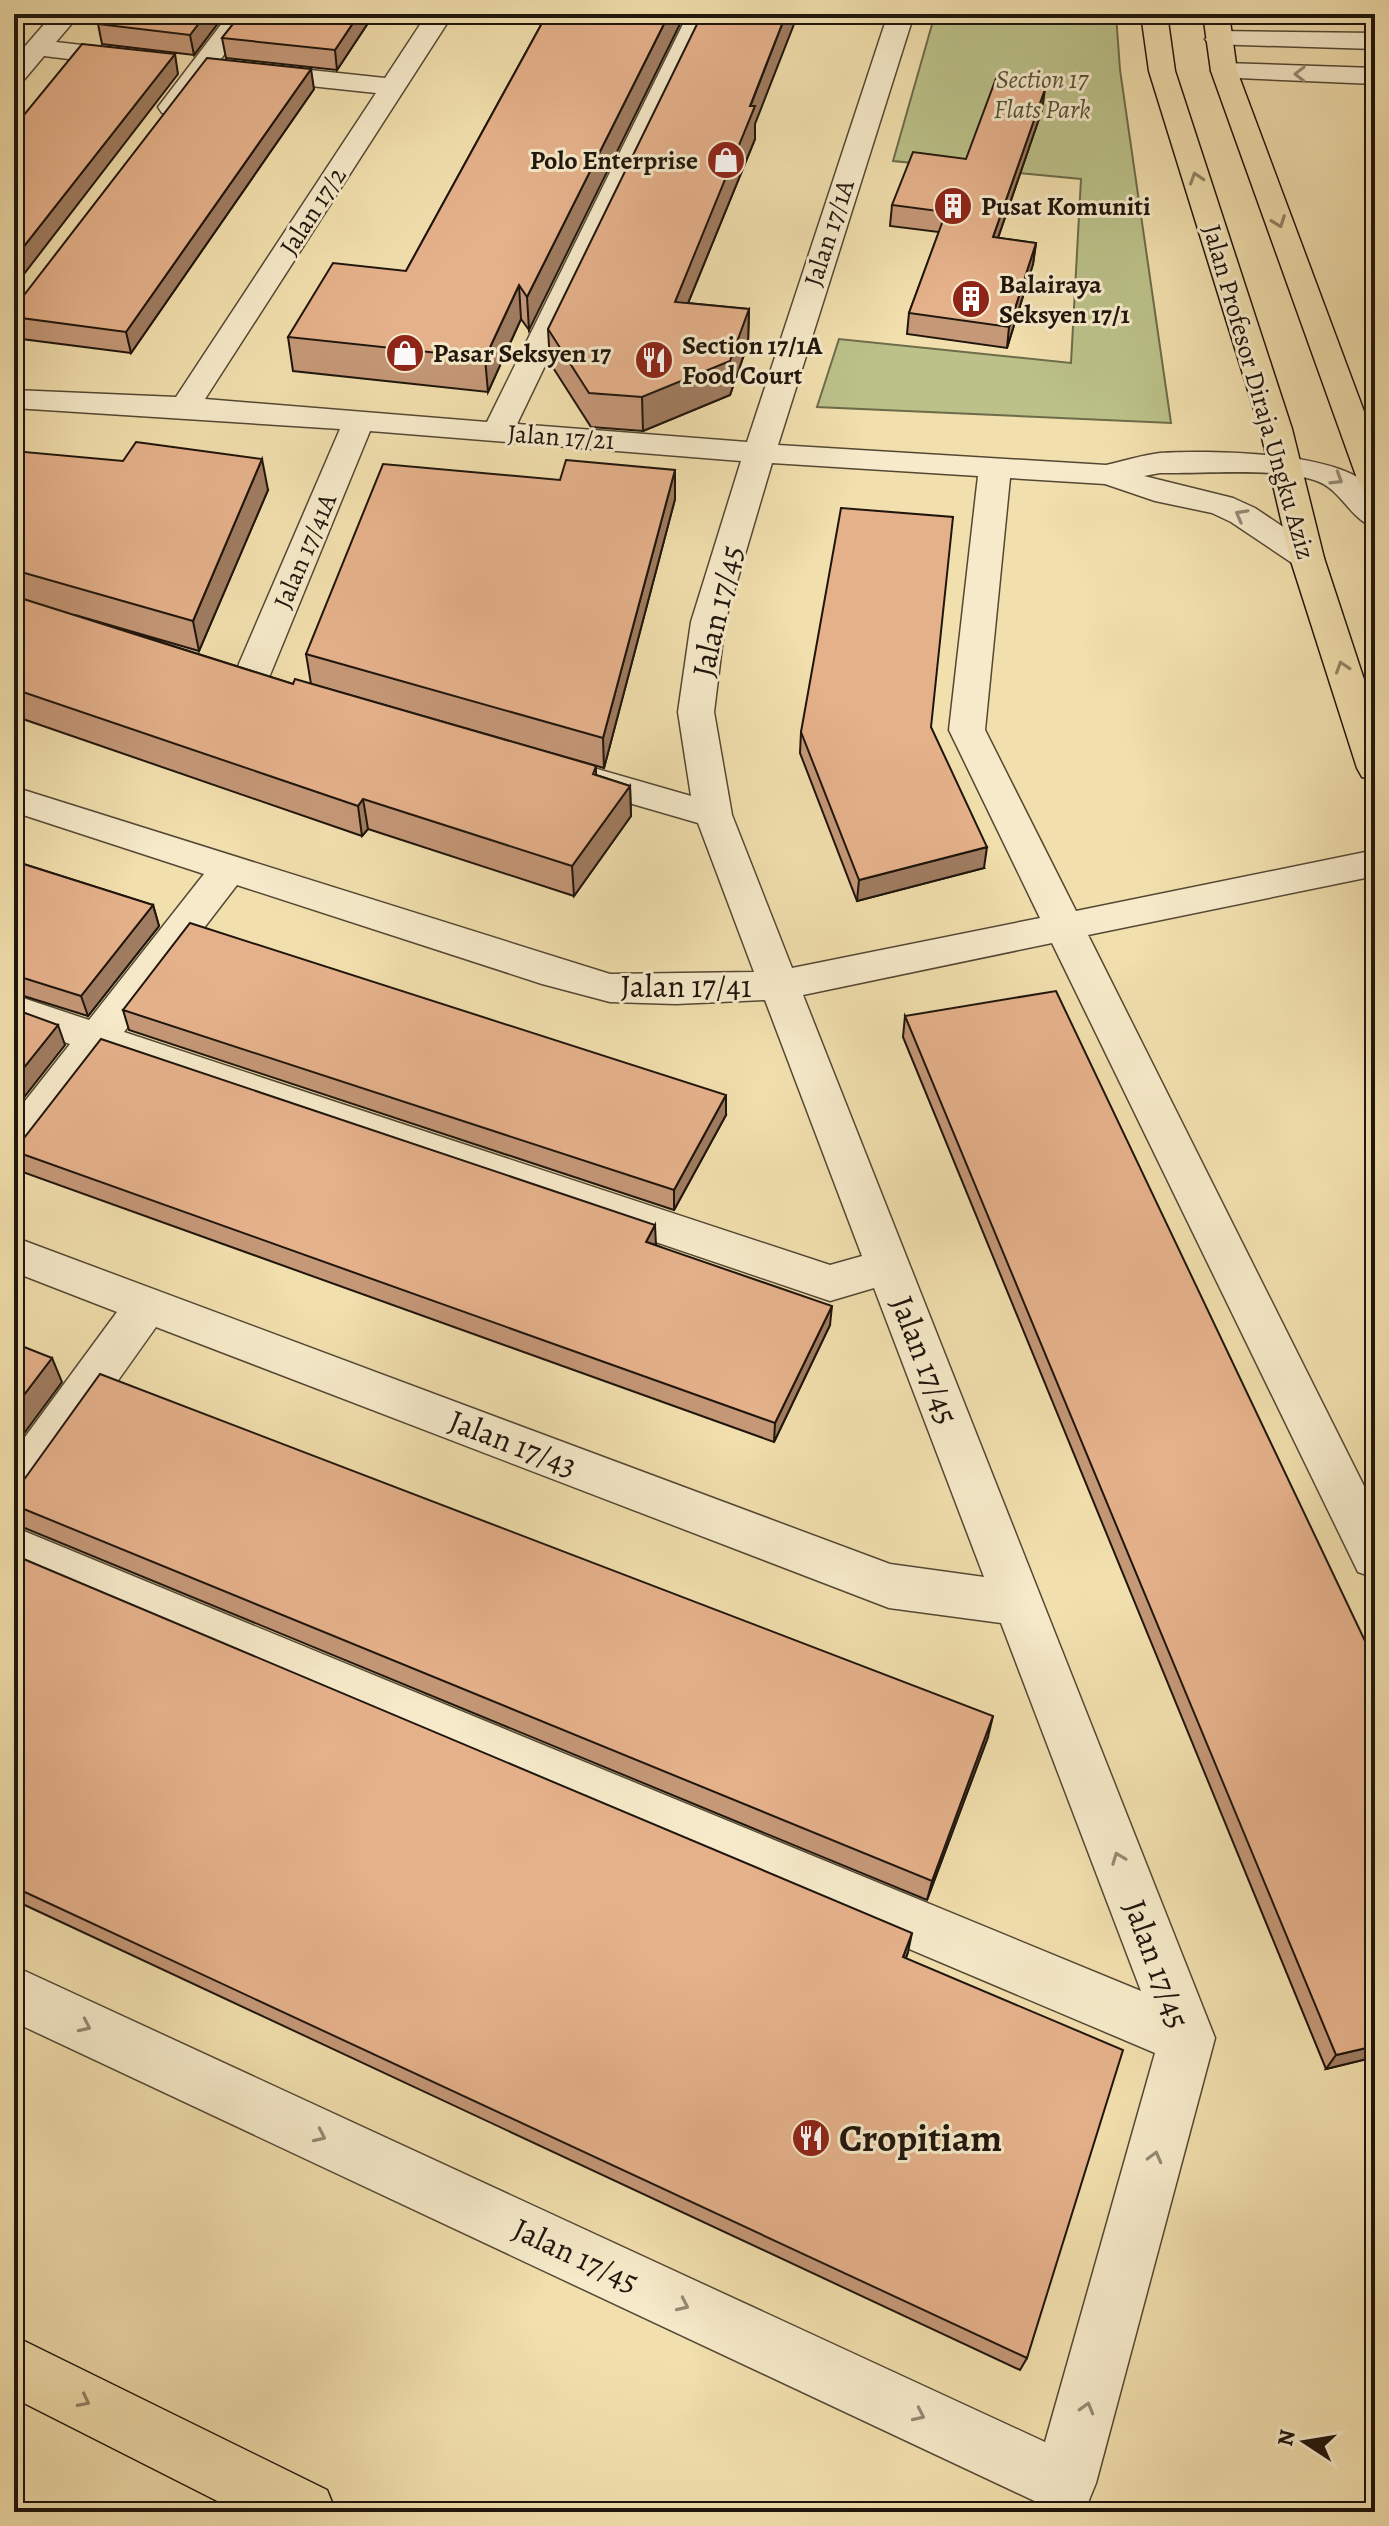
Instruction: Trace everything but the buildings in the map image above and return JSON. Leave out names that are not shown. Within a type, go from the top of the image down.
[{"type":"main road","name":"Jalan Profesor Diraja Ungku Aziz","points":[[1154,14],[1162,71],[1285,466],[1307,558],[1375,768]]},
{"type":"main road","points":[[1217,26],[1224,71],[1372,468]]},
{"type":"main road","points":[[14,2366],[305,2512]]},
{"type":"street","points":[[14,75],[67,14]]},
{"type":"street","points":[[155,128],[242,14]]},
{"type":"street","name":"Jalan 17/2","points":[[185,407],[440,14]]},
{"type":"street","points":[[498,432],[701,14]]},
{"type":"street","name":"Jalan 17/1A","points":[[759,453],[901,14]]},
{"type":"street","points":[[1305,14],[1310,40]]},
{"type":"street","points":[[1217,26],[1310,40],[1375,41]]},
{"type":"street","points":[[37,48],[393,87]]},
{"type":"street","points":[[1224,71],[1375,76]]},
{"type":"street","name":"Jalan 17/21","points":[[14,399],[185,407],[759,453],[1108,475],[1166,494],[1221,505],[1243,515],[1307,558]]},
{"type":"street","name":"Jalan 17/41A","points":[[250,680],[359,421]]},
{"type":"street","name":"Jalan 17/45","points":[[14,1993],[1065,2483],[1187,2038],[713,815],[696,712],[706,637],[759,453]]},
{"type":"street","name":"Jalan 17/21","points":[[1108,475],[1160,463],[1285,466],[1328,473],[1353,490],[1375,517]]},
{"type":"street","points":[[995,468],[967,730],[1067,927],[1375,1557]]},
{"type":"street","points":[[534,763],[713,815]]},
{"type":"street","name":"Jalan 17/41","points":[[14,799],[556,974],[610,988],[676,990],[779,985],[1375,863]]},
{"type":"street","points":[[14,1145],[229,868]]},
{"type":"street","points":[[14,1010],[830,1283],[888,1266]]},
{"type":"street","name":"Jalan 17/43","points":[[14,1254],[889,1586],[1019,1603]]},
{"type":"street","points":[[14,1489],[147,1305]]},
{"type":"street","points":[[14,1548],[1187,2038]]},
{"type":"green space","name":"Section 17 Flats Park","points":[[935,14],[1116,14],[1120,70],[1171,423],[817,407],[839,339],[1071,363],[1081,179],[893,161]]},
{"type":"place","name":"Polo Enterprise","points":[[726,160]]},
{"type":"place","name":"Pusat Komuniti","points":[[953,206]]},
{"type":"place","name":"Balairaya Seksyen 17/1","points":[[971,299]]},
{"type":"place","name":"Pasar Seksyen 17","points":[[405,353]]},
{"type":"place","name":"Section 17/1A Food Court","points":[[654,360]]},
{"type":"place","name":"Cropitiam","points":[[811,2138]]}]
